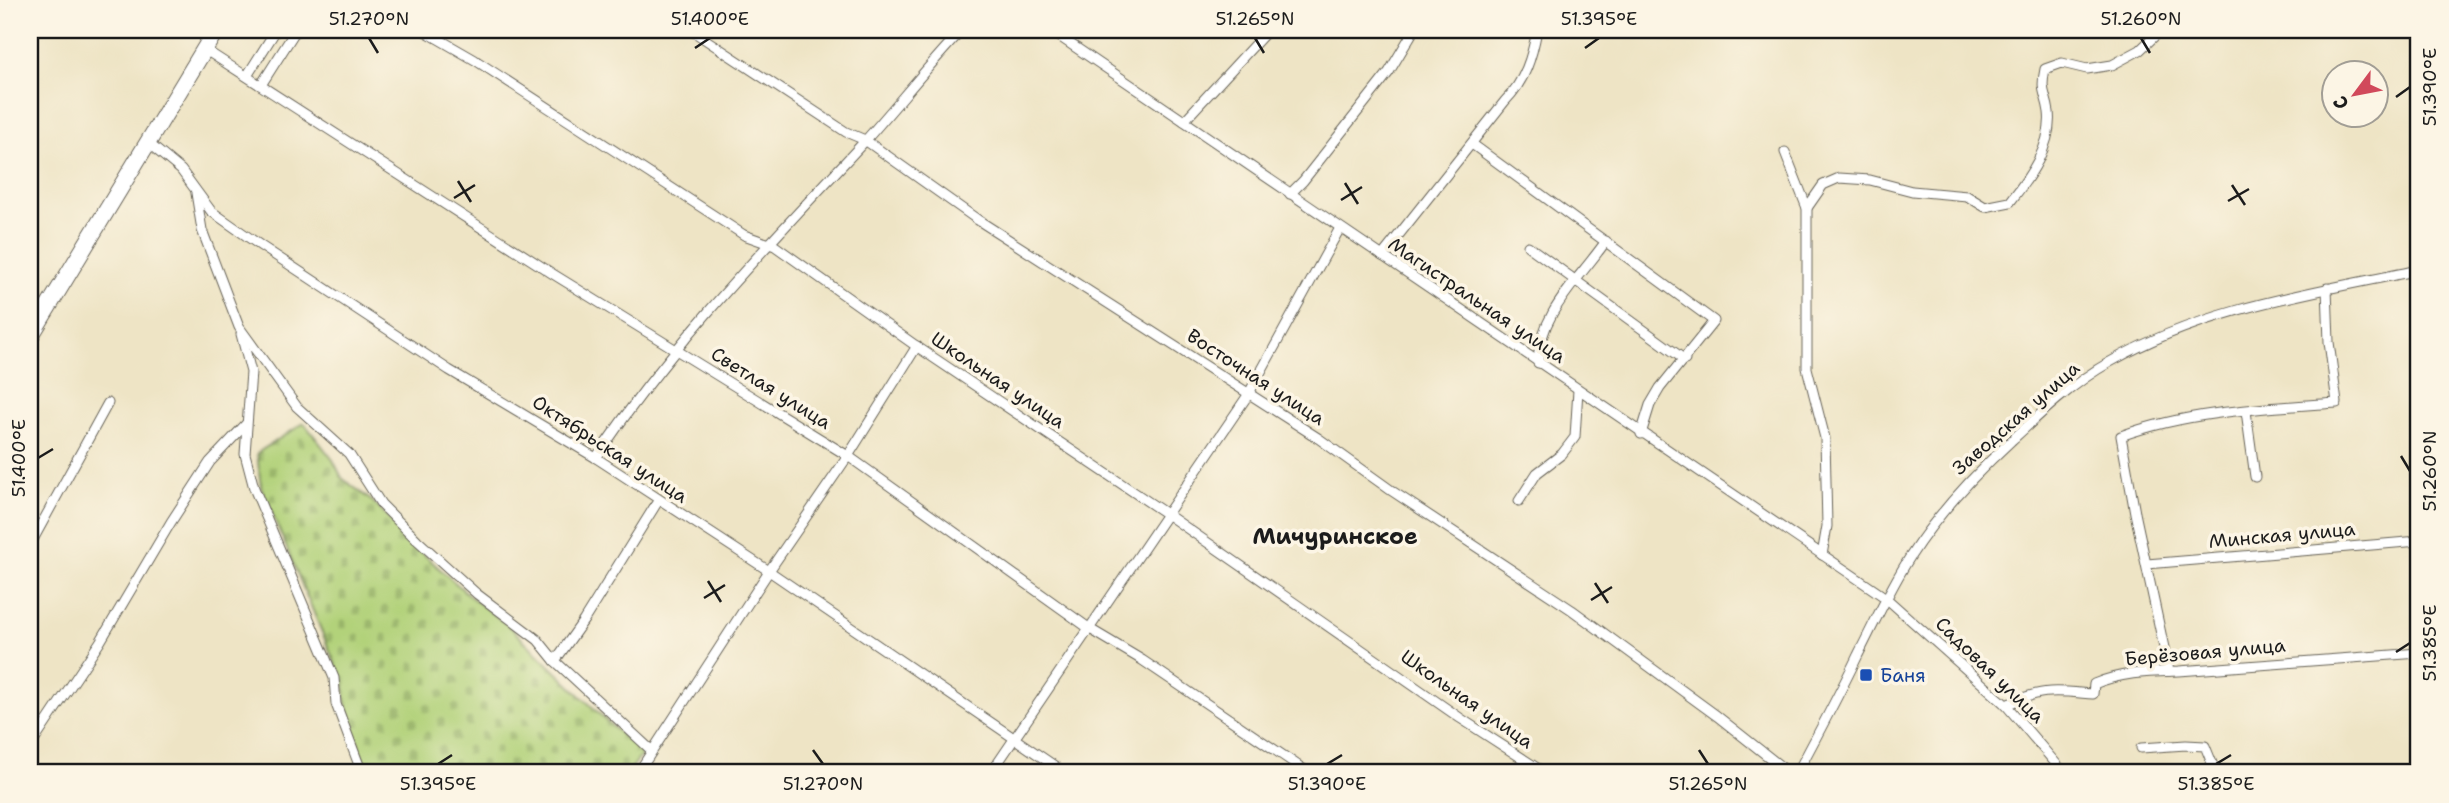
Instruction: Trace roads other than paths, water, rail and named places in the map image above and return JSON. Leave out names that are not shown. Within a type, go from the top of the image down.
[{"type":"highway","points":[[30,337],[216,30]]},
{"type":"street","points":[[247,76],[276,30]]},
{"type":"street","points":[[261,85],[296,30]]},
{"type":"street","name":"Школьная улица","points":[[423,30],[475,60],[744,235],[775,246],[1460,718],[1545,773]]},
{"type":"street","name":"Восточная улица","points":[[691,30],[846,132],[865,140],[978,220],[1318,438],[1392,491],[1572,610],[1717,716],[1789,773]]},
{"type":"street","points":[[596,458],[615,428],[768,244],[962,30]]},
{"type":"street","name":"Магистральная улица","points":[[1050,30],[1885,598]]},
{"type":"street","points":[[1184,121],[1268,30]]},
{"type":"street","points":[[1290,194],[1389,72],[1414,30]]},
{"type":"street","points":[[1382,256],[1517,89],[1532,58],[1537,30]]},
{"type":"street","points":[[1807,208],[1823,185],[1839,178],[1870,180],[1912,191],[1967,196],[1985,206],[2010,202],[2028,179],[2048,137],[2049,113],[2042,85],[2045,69],[2062,63],[2087,69],[2112,65],[2140,50],[2161,30]]},
{"type":"street","name":"Светлая улица","points":[[204,49],[359,151],[848,456],[1090,629],[1142,660],[1308,773]]},
{"type":"street","name":"Октябрьская улица","points":[[147,142],[181,170],[211,211],[261,246],[449,370],[596,458],[769,571],[1065,773]]},
{"type":"street","points":[[1472,144],[1714,321],[1660,388],[1650,405],[1642,434]]},
{"type":"street","points":[[1785,152],[1807,208],[1807,368],[1825,438],[1828,526],[1822,555]]},
{"type":"street","points":[[195,190],[202,230],[239,327],[251,372],[245,454],[254,488],[334,678],[336,704],[362,773]]},
{"type":"street","points":[[991,773],[1248,395],[1340,228]]},
{"type":"street","points":[[1538,363],[1548,319],[1606,241]]},
{"type":"street","points":[[1528,246],[1685,360]]},
{"type":"street","name":"Заводская улица","points":[[1797,773],[1885,598],[1910,556],[1956,494],[2021,432],[2081,382],[2129,351],[2228,314],[2327,288],[2419,270]]},
{"type":"street","points":[[2169,671],[2121,436],[2159,425],[2246,411],[2337,403],[2329,342],[2327,288]]},
{"type":"street","points":[[239,327],[297,407],[349,454],[381,503],[416,540],[477,594],[538,639],[555,661],[651,750]]},
{"type":"street","points":[[638,773],[769,571],[848,456],[917,346]]},
{"type":"street","points":[[1519,501],[1537,473],[1571,444],[1576,429],[1578,390]]},
{"type":"street","points":[[30,545],[108,403]]},
{"type":"street","points":[[2246,411],[2255,477]]},
{"type":"street","points":[[30,747],[100,642],[210,462],[246,424]]},
{"type":"street","points":[[555,661],[584,620],[658,501]]},
{"type":"street","name":"Минская улица","points":[[2147,564],[2419,541]]},
{"type":"street","name":"Садовая улица","points":[[1885,598],[2006,705],[2064,773]]},
{"type":"street","name":"Берёзовая улица","points":[[2006,705],[2026,695],[2046,691],[2093,694],[2094,684],[2147,670],[2169,671],[2419,653]]},
{"type":"street","points":[[2141,748],[2206,746],[2216,773]]},
{"type":"place","name":"Баня","points":[[1866,675]]},
{"type":"district","name":"Мичуринское","points":[[1335,536]]}]
